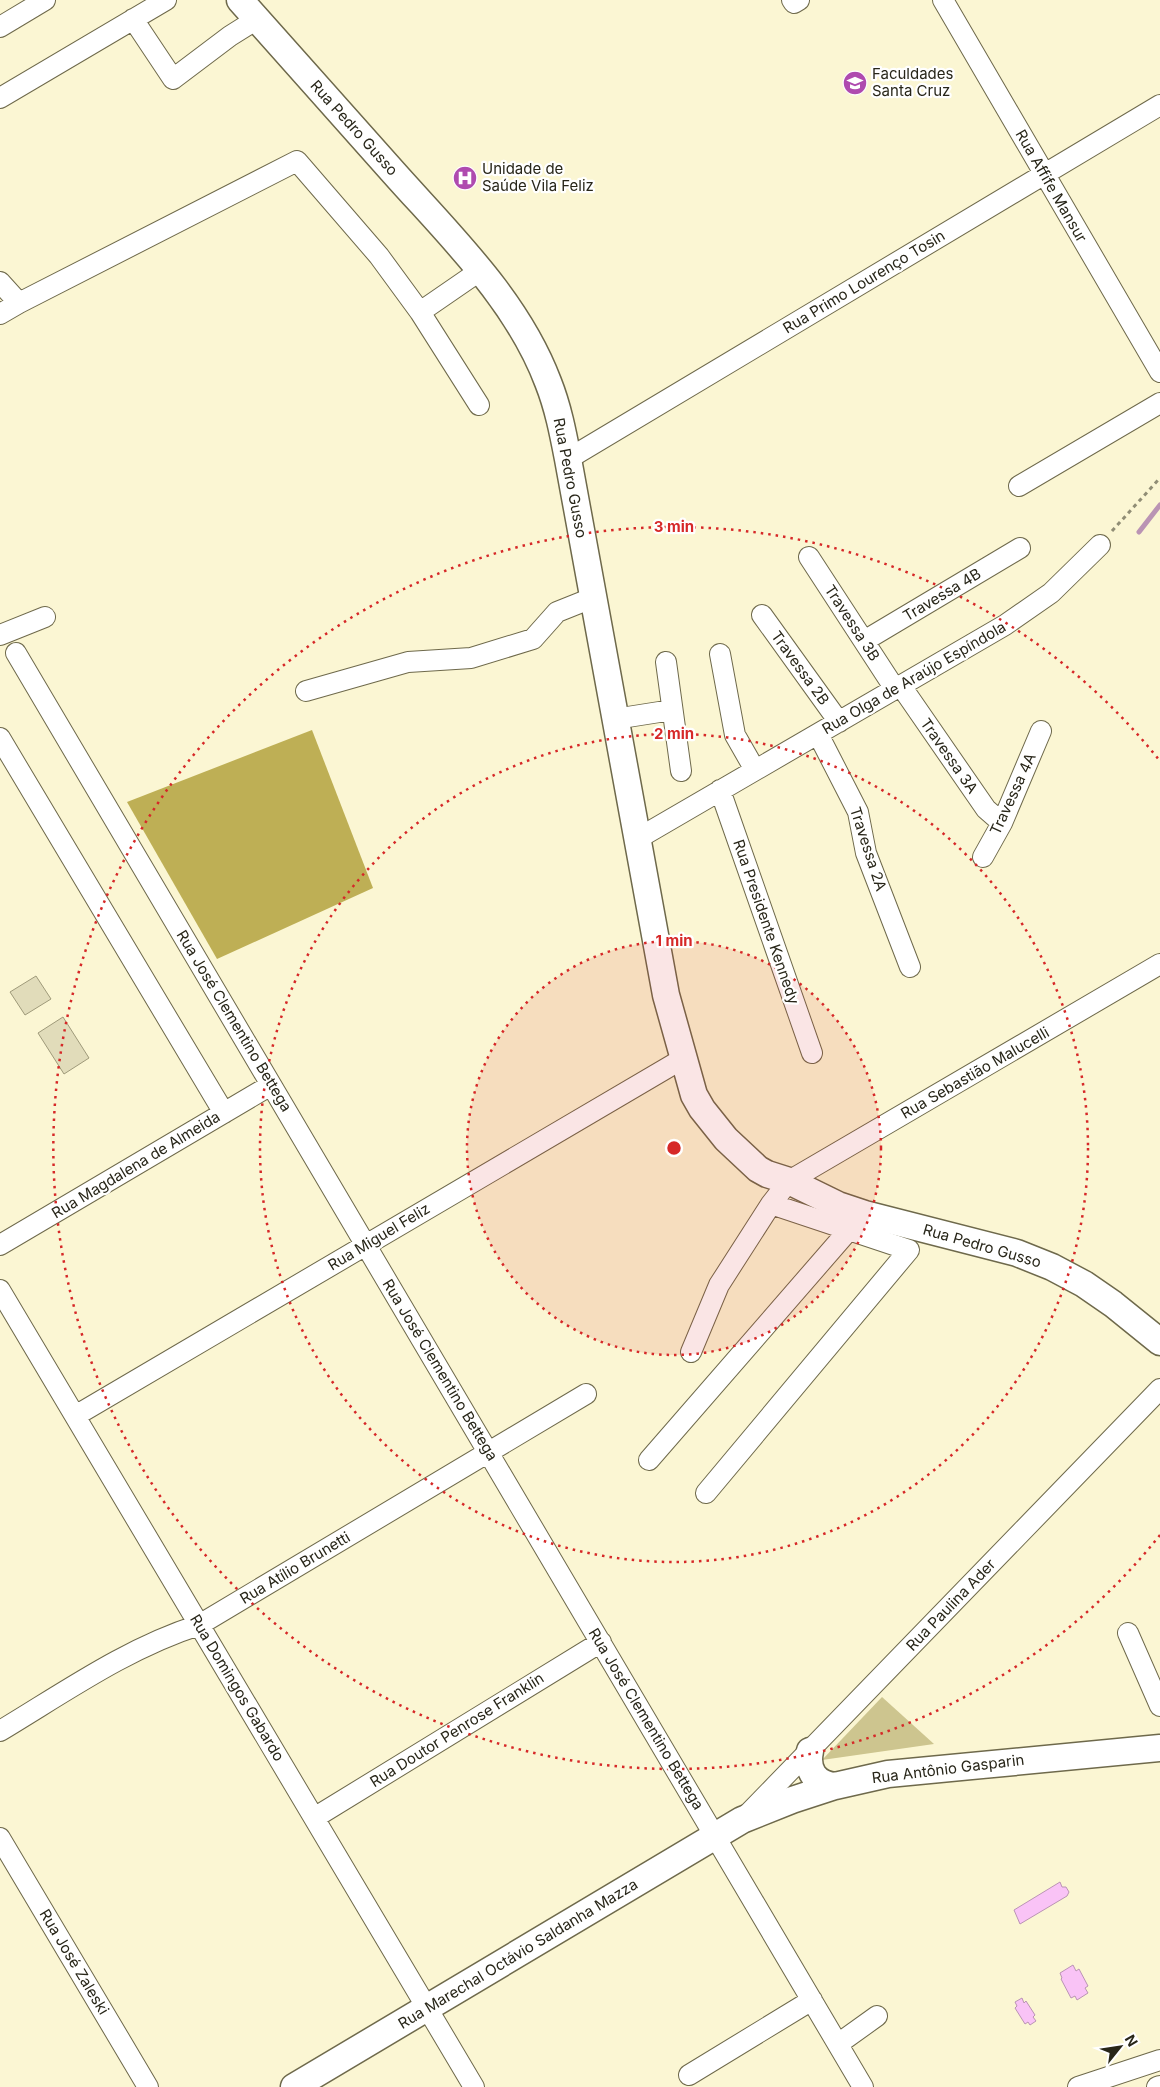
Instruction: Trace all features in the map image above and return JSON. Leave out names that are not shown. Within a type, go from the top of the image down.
[{"type":"main road","name":"Rua Pedro Gusso","points":[[240,0],[481,270],[517,319],[540,362],[557,408],[568,459],[666,995],[684,1058],[699,1074],[725,1112],[776,1164],[789,1181],[838,1205],[865,1214],[913,1239],[1017,1253],[1052,1267],[1084,1284],[1114,1304],[1160,1342]]},
{"type":"main road","name":"Rua Antônio Gasparin","points":[[742,1820],[792,1800],[835,1786],[888,1774],[1160,1748]]},
{"type":"main road","points":[[810,1751],[808,1760],[813,1775],[819,1781],[835,1786]]},
{"type":"main road","name":"Rua Marechal Octávio Saldanha Mazza","points":[[294,2087],[742,1820]]},
{"type":"street","points":[[0,27],[45,0]]},
{"type":"street","points":[[0,98],[166,0]]},
{"type":"street","points":[[792,0],[794,3],[799,0]]},
{"type":"street","name":"Rua Affife Mansur","points":[[943,0],[1160,372]]},
{"type":"street","points":[[133,19],[173,79],[230,36],[257,19]]},
{"type":"street","name":"Rua Primo Lourenço Tosin","points":[[568,459],[1160,106]]},
{"type":"street","points":[[0,314],[297,161],[379,256],[420,312],[479,405]]},
{"type":"street","points":[[420,312],[481,270]]},
{"type":"street","points":[[0,282],[20,303]]},
{"type":"street","points":[[1020,486],[1160,403]]},
{"type":"street","name":"Rua Olga de Araújo Espíndola","points":[[637,839],[1030,609],[1069,577],[1100,545]]},
{"type":"street","name":"Travessa 4B","points":[[864,641],[1020,548]]},
{"type":"street","name":"Travessa 3B","points":[[809,557],[864,641],[898,687]]},
{"type":"street","points":[[306,691],[408,662],[471,658],[534,639],[557,612],[592,598]]},
{"type":"street","name":"Travessa 2B","points":[[762,615],[839,722]]},
{"type":"street","points":[[0,635],[45,617]]},
{"type":"street","name":"Rua José Clementino Bettega","points":[[16,653],[863,2087]]},
{"type":"street","points":[[720,654],[735,735],[755,770]]},
{"type":"street","points":[[666,662],[681,771]]},
{"type":"street","name":"Travessa 3A","points":[[898,687],[986,809],[1002,823]]},
{"type":"street","points":[[615,720],[672,710]]},
{"type":"street","name":"Travessa 4A","points":[[983,857],[1002,823],[1041,731]]},
{"type":"street","name":"Travessa 2A","points":[[818,734],[858,812],[866,853],[910,966]]},
{"type":"street","points":[[0,738],[224,1113]]},
{"type":"street","name":"Rua Presidente Kennedy","points":[[720,790],[812,1053]]},
{"type":"street","name":"Rua Sebastião Malucelli","points":[[789,1181],[1160,964]]},
{"type":"street","name":"Rua Miguel Feliz","points":[[75,1416],[684,1058]]},
{"type":"street","name":"Rua Magdalena de Almeida","points":[[0,1245],[271,1085]]},
{"type":"street","points":[[691,1352],[719,1285],[789,1181]]},
{"type":"street","points":[[772,1204],[848,1231],[913,1239]]},
{"type":"street","points":[[649,1460],[848,1231]]},
{"type":"street","points":[[706,1493],[913,1239]]},
{"type":"street","name":"Rua Domingos Gabardo","points":[[0,1290],[474,2087]]},
{"type":"street","name":"Rua Paulina Ader","points":[[742,1820],[1160,1389]]},
{"type":"street","name":"Rua Atílio Brunetti","points":[[0,1731],[134,1651],[167,1636],[199,1625],[586,1394]]},
{"type":"street","points":[[1128,1633],[1160,1706]]},
{"type":"street","name":"Rua Doutor Penrose Franklin","points":[[314,1818],[601,1642]]},
{"type":"street","name":"Rua José Zaleski","points":[[0,1838],[148,2087]]},
{"type":"street","points":[[689,2075],[812,2000]]},
{"type":"street","points":[[838,2044],[877,2016]]},
{"type":"street","points":[[1078,2087],[1160,2060]]},
{"type":"path","points":[[1100,545],[1160,478]]},
{"type":"shaded area","points":[[312,730],[373,888],[217,959],[127,802]]},
{"type":"shaded area","points":[[882,1697],[934,1744],[822,1760]]},
{"type":"shaded area","points":[[1060,1882],[1062,1887],[1066,1887],[1069,1892],[1067,1896],[1020,1924],[1014,1910]]},
{"type":"shaded area","points":[[1073,1965],[1076,1971],[1079,1969],[1088,1986],[1085,1988],[1088,1993],[1077,2000],[1075,1996],[1071,1998],[1061,1979],[1060,1973]]},
{"type":"shaded area","points":[[1022,1998],[1035,2015],[1033,2017],[1036,2021],[1030,2025],[1028,2022],[1025,2024],[1015,2008],[1017,2006],[1015,2002]]},
{"type":"building","points":[[36,976],[51,999],[25,1015],[10,992]]},
{"type":"building","points":[[63,1017],[89,1058],[64,1074],[38,1033]]},
{"type":"waterway","points":[[1139,532],[1160,505]]},
{"type":"place","name":"Faculdades Santa Cruz","points":[[855,83]]},
{"type":"place","name":"Unidade de Saúde Vila Feliz","points":[[465,178]]}]
